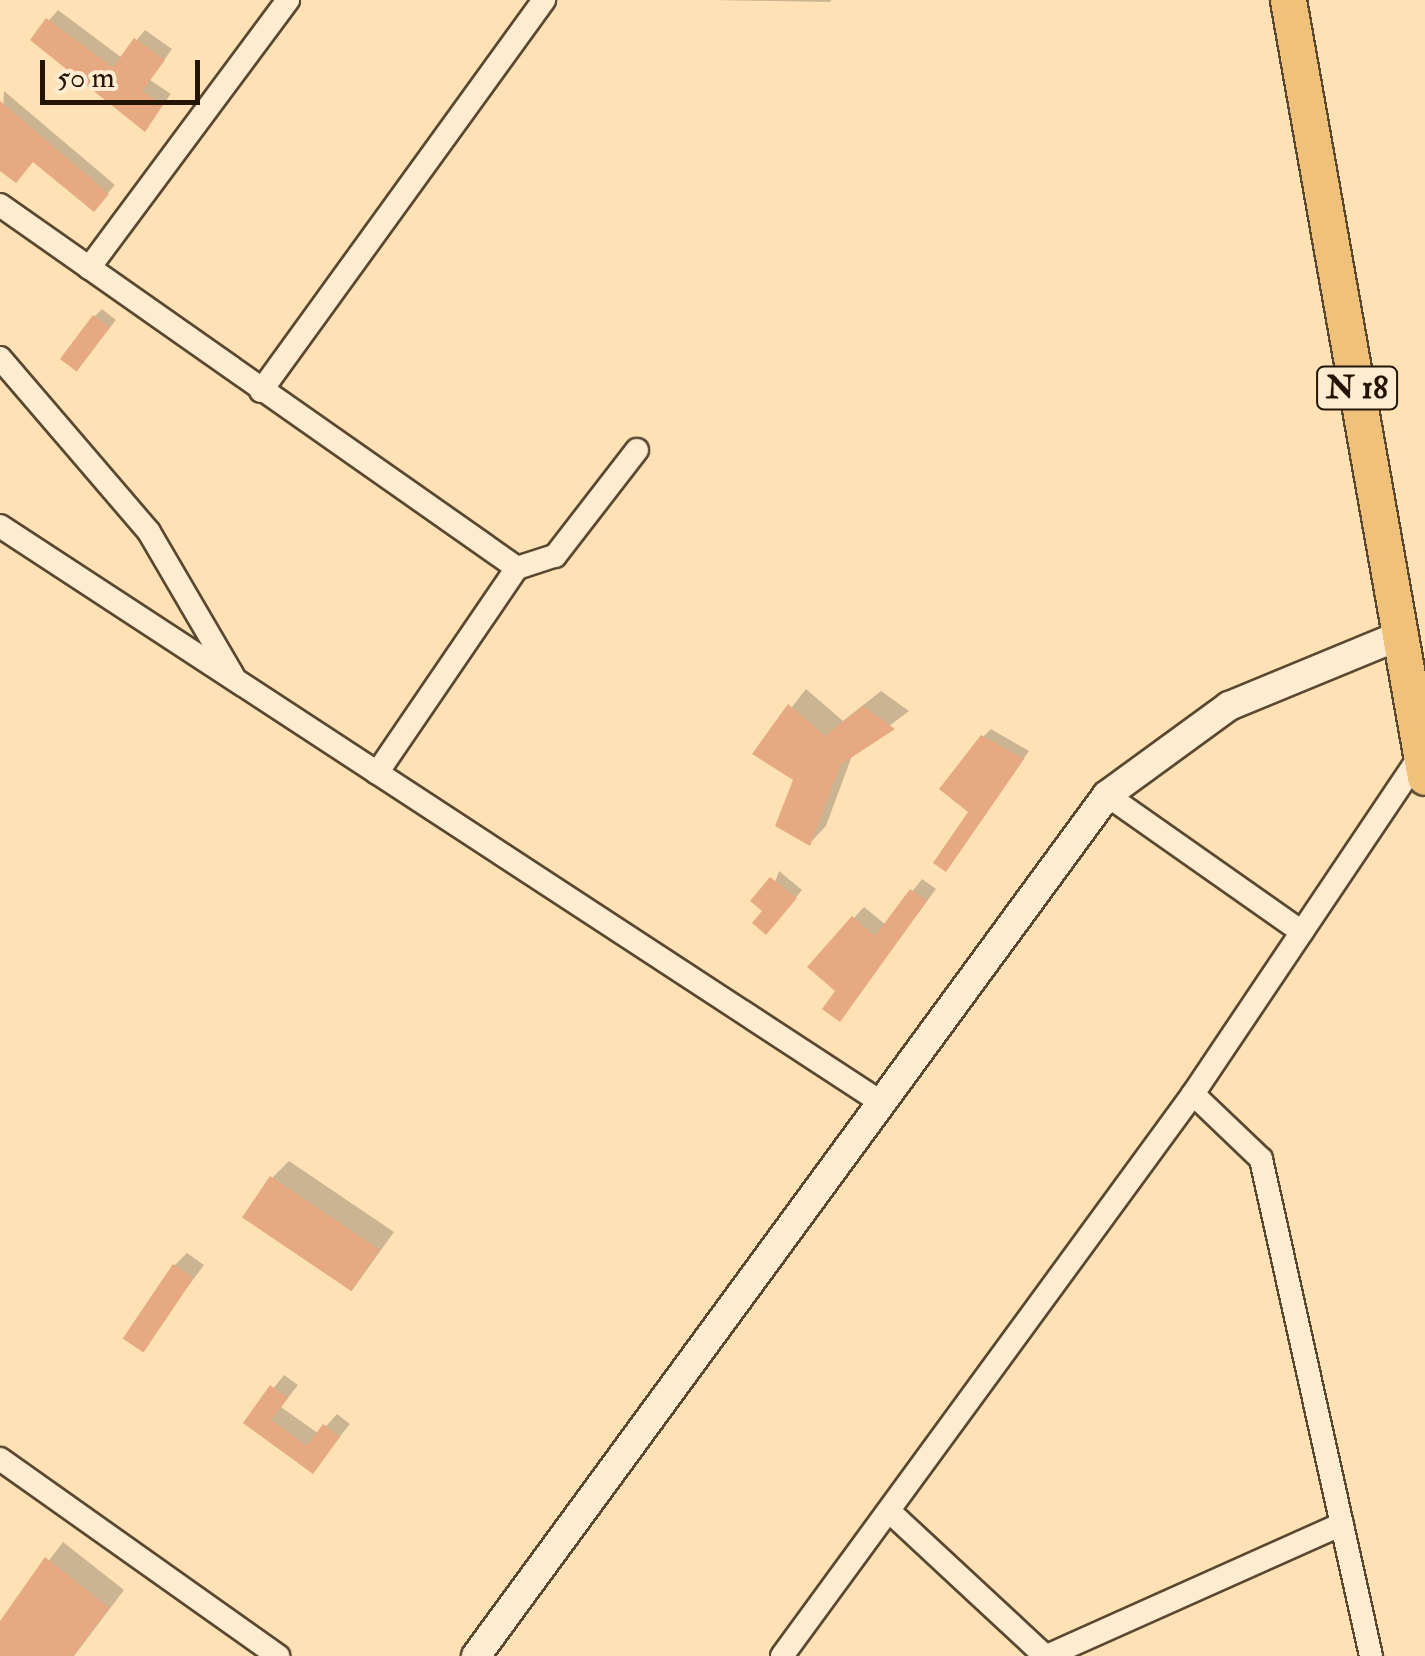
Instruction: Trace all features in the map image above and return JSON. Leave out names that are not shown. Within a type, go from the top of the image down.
[{"type":"main road","name":"N 18","points":[[1288,0],[1423,765]]},
{"type":"street","points":[[89,268],[288,0]]},
{"type":"street","points":[[261,392],[544,0]]},
{"type":"street","points":[[0,205],[261,392],[517,568]]},
{"type":"street","points":[[0,358],[149,532],[236,680]]},
{"type":"street","points":[[377,773],[517,568],[555,556],[637,450]]},
{"type":"street","points":[[0,526],[882,1103]]},
{"type":"street","points":[[476,1656],[1107,795],[1229,706],[1401,635]]},
{"type":"street","points":[[782,1656],[1193,1094],[1302,932],[1423,765]]},
{"type":"street","points":[[1107,795],[1302,932]]},
{"type":"street","points":[[1193,1094],[1261,1158],[1371,1656]]},
{"type":"street","points":[[0,1459],[278,1656]]},
{"type":"street","points":[[889,1511],[1046,1656],[1342,1524]]},
{"type":"building","points":[[46,18],[113,67],[134,38],[165,60],[142,91],[163,105],[145,132],[30,40]]},
{"type":"building","points":[[0,101],[109,194],[94,212],[33,162],[16,183],[0,171]]},
{"type":"building","points":[[93,315],[110,328],[77,372],[60,359]]},
{"type":"building","points":[[788,704],[825,736],[863,706],[895,729],[840,765],[810,846],[775,826],[793,780],[752,754]]},
{"type":"building","points":[[981,735],[1024,759],[946,872],[933,863],[968,812],[939,789]]},
{"type":"building","points":[[770,877],[797,898],[766,935],[752,923],[762,911],[750,901]]},
{"type":"building","points":[[910,889],[927,901],[840,1022],[822,1009],[835,991],[807,967],[852,916],[875,936]]},
{"type":"building","points":[[270,1176],[379,1250],[351,1291],[242,1217]]},
{"type":"building","points":[[173,1264],[194,1278],[143,1353],[123,1339]]},
{"type":"building","points":[[270,1385],[288,1398],[271,1420],[307,1446],[323,1424],[340,1437],[313,1474],[243,1423]]},
{"type":"building","points":[[45,1557],[109,1608],[73,1656],[0,1656],[0,1621]]}]
